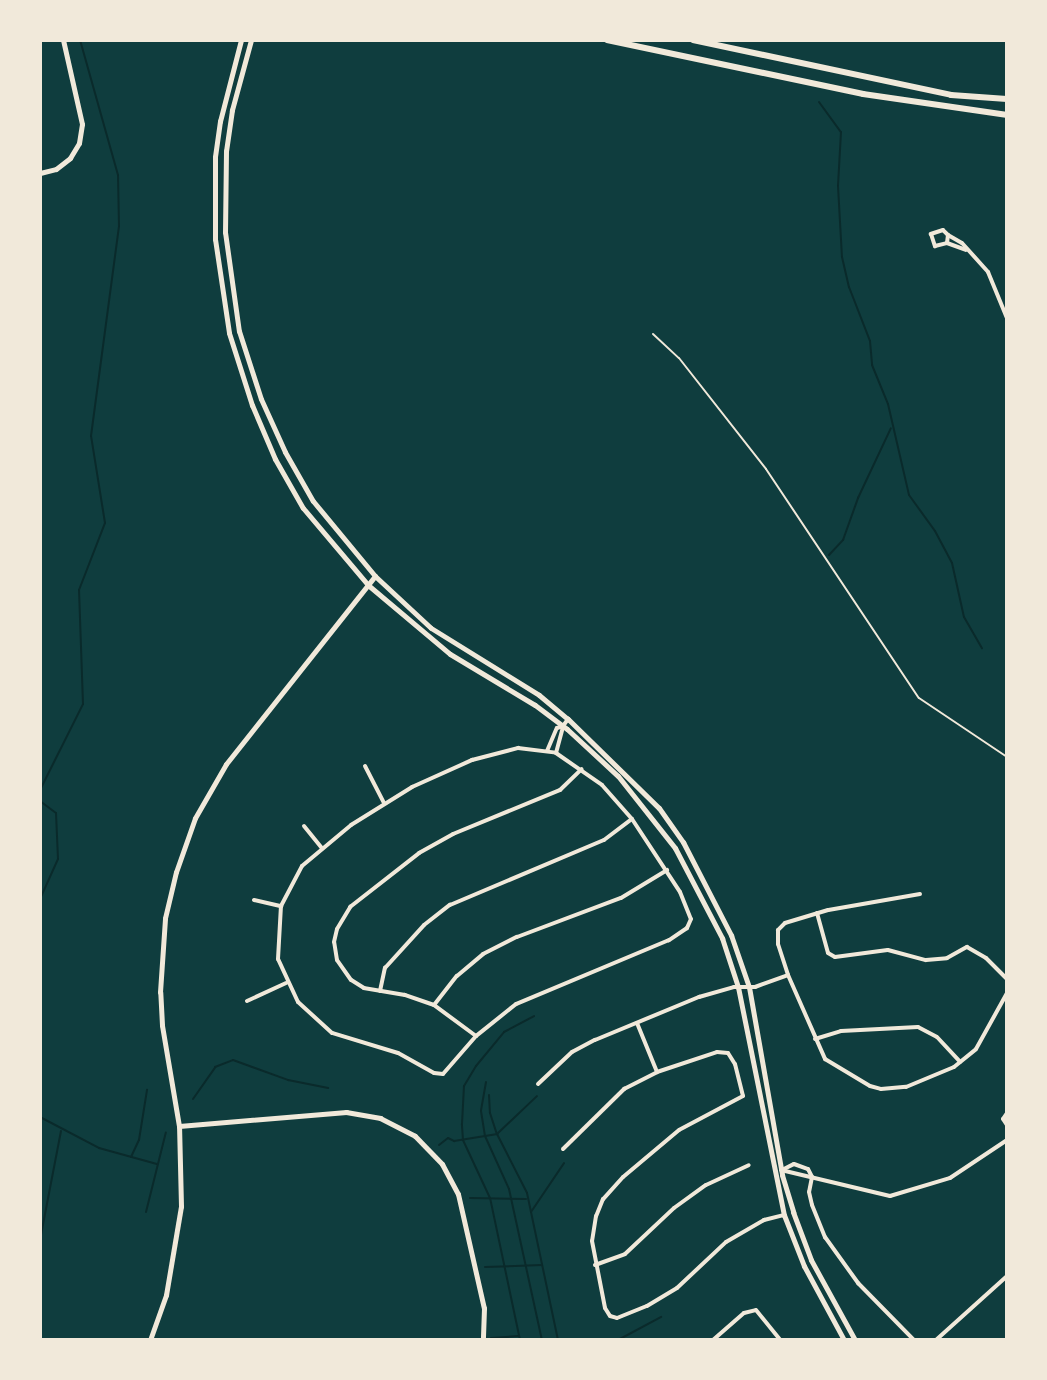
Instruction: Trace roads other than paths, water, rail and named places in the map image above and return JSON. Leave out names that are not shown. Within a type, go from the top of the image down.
[{"type":"highway","points":[[607,40],[863,94],[1007,115]]},
{"type":"highway","points":[[693,40],[951,95],[1007,99]]},
{"type":"main road","points":[[40,173],[56,169],[70,158],[79,143],[82,124],[63,40]]},
{"type":"main road","points":[[241,40],[220,121],[213,196],[215,239],[229,333],[252,405],[275,459],[303,508],[368,585],[450,654],[563,726],[618,776],[675,848],[722,938],[738,987],[784,1215],[804,1266],[844,1340]]},
{"type":"main road","points":[[251,40],[232,110],[223,189],[230,292],[261,399],[285,452],[313,501],[375,576],[431,628],[539,695],[568,719],[659,808],[683,842],[731,935],[749,987],[761,1041],[781,1170],[793,1212],[811,1260],[855,1340]]},
{"type":"main road","points":[[150,1340],[166,1295],[180,1227],[179,1126],[162,1025],[160,992],[165,918],[180,859],[195,818],[226,764],[375,576]]},
{"type":"main road","points":[[179,1126],[346,1112],[380,1118],[415,1136],[442,1164],[458,1194],[484,1308],[483,1340]]},
{"type":"main road","points":[[774,1171],[781,1170]]},
{"type":"main road","points":[[784,1215],[793,1212]]},
{"type":"street","points":[[966,250],[947,243],[935,246],[930,238],[936,230],[962,243],[988,272],[1007,317]]},
{"type":"street","points":[[947,243],[948,235]]},
{"type":"street","points":[[551,752],[568,719]]},
{"type":"street","points":[[551,752],[557,728],[563,726]]},
{"type":"street","points":[[518,748],[551,752],[582,769],[632,819],[667,870],[691,919],[682,933],[516,1004],[476,1036],[444,1073],[437,1074],[398,1053],[332,1033],[316,1022],[286,983],[278,959],[281,906],[302,866],[384,803],[412,787],[495,752],[518,748]]},
{"type":"street","points":[[365,766],[384,803]]},
{"type":"street","points":[[476,1036],[434,1005],[364,988],[351,980],[337,960],[334,942],[337,929],[350,907],[419,853],[453,834],[560,790],[582,769]]},
{"type":"street","points":[[380,991],[385,968],[424,925],[450,905],[604,840],[632,819]]},
{"type":"street","points":[[304,826],[322,848]]},
{"type":"street","points":[[434,1005],[457,976],[483,954],[517,937],[621,898],[667,870]]},
{"type":"street","points":[[920,894],[899,894],[817,913],[783,924],[778,930],[778,944],[788,975],[815,1039],[833,1066],[881,1089],[906,1087],[960,1062],[976,1049],[1007,993]]},
{"type":"street","points":[[254,900],[281,906]]},
{"type":"street","points":[[817,913],[828,953],[835,957],[888,950],[926,960],[947,958],[967,947],[986,958],[1007,979]]},
{"type":"street","points":[[538,1084],[572,1052],[637,1023],[699,997],[788,975]]},
{"type":"street","points":[[247,1001],[286,983]]},
{"type":"street","points":[[637,1023],[657,1072]]},
{"type":"street","points":[[815,1039],[841,1031],[918,1027],[937,1037],[960,1062]]},
{"type":"street","points":[[563,1149],[624,1089],[657,1072],[717,1052],[728,1053],[743,1096],[679,1130],[613,1188],[596,1216],[592,1241],[595,1265],[605,1308],[610,1316],[617,1318],[647,1306],[677,1288],[726,1242],[784,1215]]},
{"type":"street","points":[[1007,1113],[1003,1119],[1007,1125]]},
{"type":"street","points":[[914,1340],[858,1283],[825,1237],[812,1205],[812,1177],[801,1164],[781,1170],[789,1175],[812,1177],[890,1196],[950,1178],[1007,1140]]},
{"type":"street","points":[[595,1265],[625,1254],[674,1208],[706,1185],[749,1165]]},
{"type":"street","points":[[936,1340],[1007,1276]]},
{"type":"street","points":[[713,1340],[744,1313],[756,1310],[780,1340]]},
{"type":"waterway","points":[[40,790],[83,704],[79,590],[105,523],[91,436],[119,226],[118,175],[80,40]]},
{"type":"waterway","points":[[819,102],[841,132],[838,186],[842,257],[849,287],[870,341],[872,365],[888,404],[909,495],[935,531],[952,563],[964,617],[982,648]]},
{"type":"waterway","points":[[829,555],[843,540],[858,498],[891,428]]},
{"type":"waterway","points":[[40,801],[56,813],[58,859],[40,899]]},
{"type":"waterway","points":[[520,1340],[490,1198],[463,1140],[462,1124],[464,1086],[476,1066],[504,1032],[534,1016]]},
{"type":"waterway","points":[[193,1099],[215,1067],[233,1060],[288,1080],[328,1088]]},
{"type":"waterway","points":[[486,1082],[481,1111],[485,1136],[509,1189],[542,1340]]},
{"type":"waterway","points":[[131,1157],[139,1140],[147,1090]]},
{"type":"waterway","points":[[489,1095],[490,1113],[497,1134],[527,1193],[558,1340]]},
{"type":"waterway","points":[[439,1145],[448,1138],[454,1141],[497,1134],[537,1096]]},
{"type":"waterway","points":[[40,1117],[99,1148],[157,1164]]},
{"type":"waterway","points":[[40,1240],[61,1131]]},
{"type":"waterway","points":[[146,1212],[166,1132]]},
{"type":"waterway","points":[[531,1212],[564,1163]]},
{"type":"waterway","points":[[470,1198],[526,1199]]},
{"type":"waterway","points":[[485,1267],[542,1265]]},
{"type":"waterway","points":[[618,1340],[661,1317]]},
{"type":"waterway","points":[[491,1338],[518,1336]]}]
